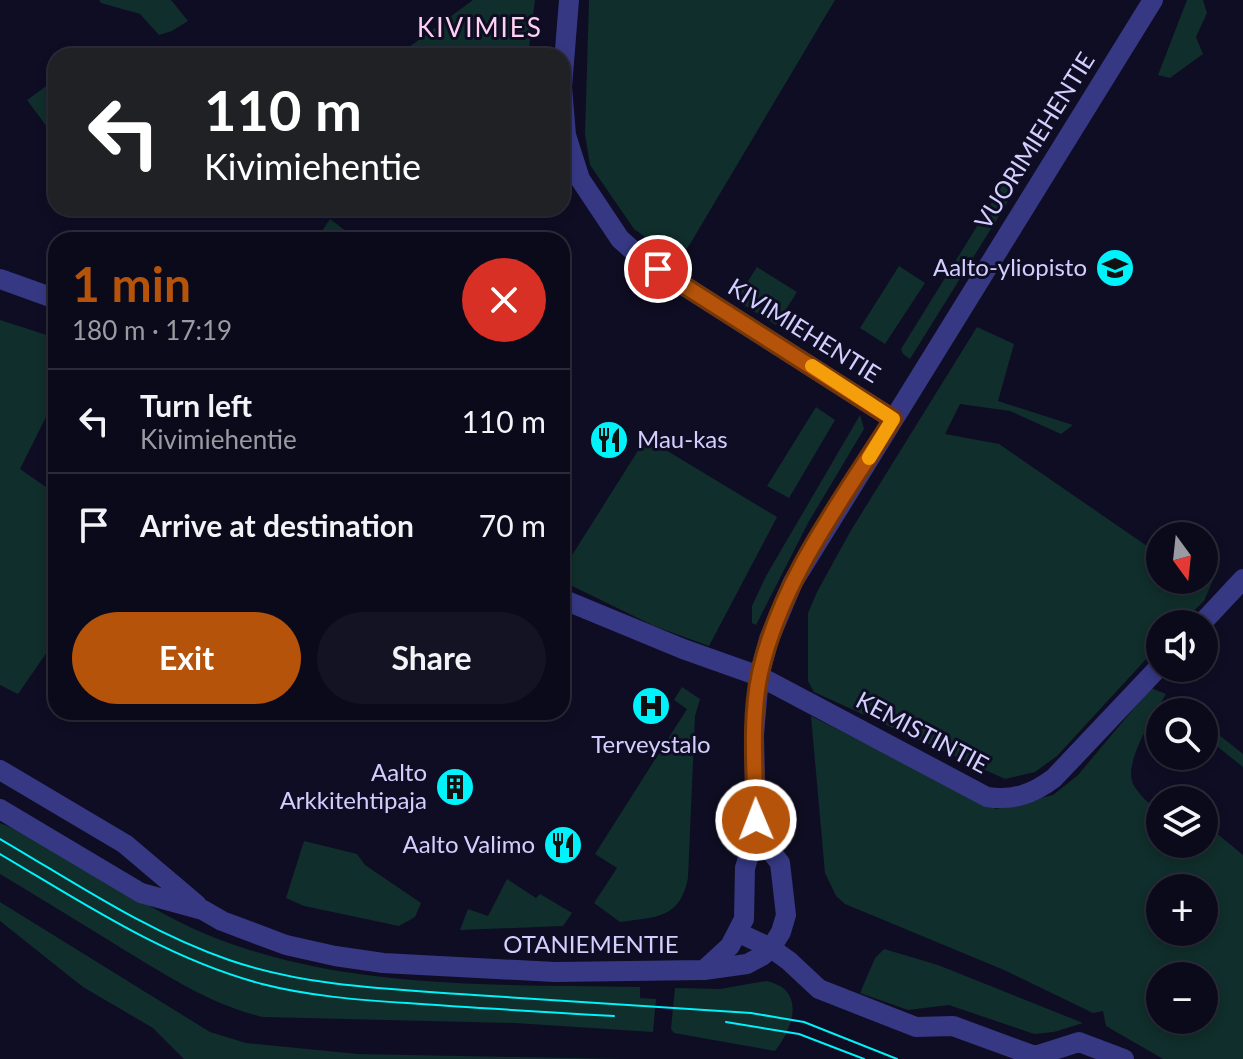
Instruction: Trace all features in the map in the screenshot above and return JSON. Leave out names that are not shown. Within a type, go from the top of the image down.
[{"type":"street","name":"KIVIMIEHENTIE","points":[[565,48],[569,0]]},
{"type":"street","name":"VUORIMIEHENTIE","points":[[739,933],[744,919],[745,868],[756,832],[754,735],[759,676],[769,639],[793,582],[1153,0]]},
{"type":"street","name":"KIVIMIEHENTIE","points":[[570,148],[580,179],[620,239],[640,257],[893,419]]},
{"type":"street","points":[[0,279],[48,296]]},
{"type":"street","points":[[1214,610],[1243,579]]},
{"type":"street","name":"KEMISTINTIE","points":[[570,602],[671,645],[759,676],[987,797],[1001,799],[1037,791],[1054,778],[1146,681]]},
{"type":"street","name":"OTANIEMENTIE","points":[[0,770],[125,844],[203,910],[222,921],[286,945],[335,956],[383,963],[555,972],[704,970],[739,933]]},
{"type":"street","name":"OTANIEMENTIE","points":[[0,809],[141,893],[203,910]]},
{"type":"street","points":[[704,970],[747,964],[771,948],[781,932],[786,915],[780,863],[756,832]]},
{"type":"street","points":[[739,933],[771,948],[819,989],[916,1027],[953,1026],[1039,1057],[1079,1042],[1124,1059]]},
{"type":"green space","points":[[99,0],[171,0],[188,21],[159,35],[140,14]]},
{"type":"green space","points":[[473,0],[535,0],[529,48],[409,47]]},
{"type":"green space","points":[[589,0],[835,0],[678,260],[634,229],[590,165],[585,134]]},
{"type":"green space","points":[[1187,0],[1203,0],[1207,13],[1196,37],[1203,54],[1170,78],[1158,75]]},
{"type":"green space","points":[[48,85],[48,128],[27,100]]},
{"type":"green space","points":[[1027,150],[1007,203],[910,359],[901,349]]},
{"type":"green space","points":[[330,219],[347,232],[321,232]]},
{"type":"green space","points":[[899,266],[925,283],[885,344],[860,328]]},
{"type":"green space","points":[[757,267],[797,292],[776,325],[736,300]]},
{"type":"green space","points":[[0,320],[48,335],[48,413],[20,469],[48,488],[48,651],[18,694],[0,685]]},
{"type":"green space","points":[[977,327],[1014,344],[998,401],[1073,425],[1061,434],[1010,411],[960,404],[945,434],[999,444],[1146,545],[1146,594],[1207,594],[1195,610],[1146,610],[1146,659],[1057,756],[1035,772],[1005,779],[814,692],[808,681],[808,613],[850,532]]},
{"type":"green space","points":[[816,407],[835,420],[789,498],[767,486]]},
{"type":"green space","points":[[860,415],[864,429],[808,523],[756,625],[752,623],[752,606],[766,576]]},
{"type":"green space","points":[[646,438],[777,517],[709,646],[654,626],[570,585],[570,558]]},
{"type":"green space","points":[[682,687],[700,699],[695,716],[688,878],[679,901],[672,909],[655,917],[620,922],[594,903],[617,868],[595,854],[687,709],[674,700]]},
{"type":"green space","points":[[1151,688],[1166,694],[1164,698],[1146,698],[1146,729],[1132,763],[1133,784],[1146,800],[1146,858],[1218,858],[1218,834],[1243,855],[1243,1059],[1163,1059],[1106,1026],[1103,1011],[1093,1013],[1004,970],[845,904],[836,896],[825,873],[811,716],[996,809],[1053,795],[1078,775]]},
{"type":"green space","points":[[1218,734],[1243,754],[1243,767],[1218,747]]},
{"type":"green space","points":[[0,823],[51,847],[177,921],[256,952],[364,975],[418,981],[640,987],[640,998],[656,999],[653,1032],[515,1023],[263,1017],[244,1012],[176,981],[0,874]]},
{"type":"green space","points":[[304,841],[357,854],[365,865],[421,903],[415,917],[399,926],[304,906],[286,898]]},
{"type":"green space","points":[[507,879],[536,898],[540,894],[572,913],[563,926],[460,930],[468,909],[488,916]]},
{"type":"green space","points":[[0,902],[210,1032],[246,1043],[358,1054],[622,1059],[184,1059],[153,1028],[83,987],[0,921]]},
{"type":"green space","points":[[884,949],[938,965],[1083,1023],[1054,1032],[1034,1034],[949,1005],[908,1010],[860,993],[875,958]]},
{"type":"green space","points":[[766,981],[779,985],[787,992],[793,1010],[787,1031],[775,1051],[674,1033],[671,1029],[675,988],[720,989]]},
{"type":"tram line","points":[[0,839],[169,935],[199,949],[259,969],[319,981],[381,988],[751,1013],[804,1022],[897,1059]]},
{"type":"tram line","points":[[0,854],[159,945],[262,984],[352,999],[614,1016]]},
{"type":"tram line","points":[[726,1022],[799,1034],[864,1059]]},
{"type":"slow traffic","points":[[812,366],[893,419],[869,458]]},
{"type":"place","name":"Aalto-yliopisto","points":[[1115,268]]},
{"type":"place","name":"Mau-kas","points":[[609,440]]},
{"type":"place","name":"Terveystalo","points":[[651,706]]},
{"type":"place","name":"Aalto Arkkitehtipaja","points":[[455,787]]},
{"type":"place","name":"Aalto Valimo","points":[[563,845]]},
{"type":"district","name":"KIVIMIES","points":[[480,28]]},
{"type":"route","points":[[658,269],[893,419],[793,582],[769,639],[759,676],[754,735],[756,820]]}]
